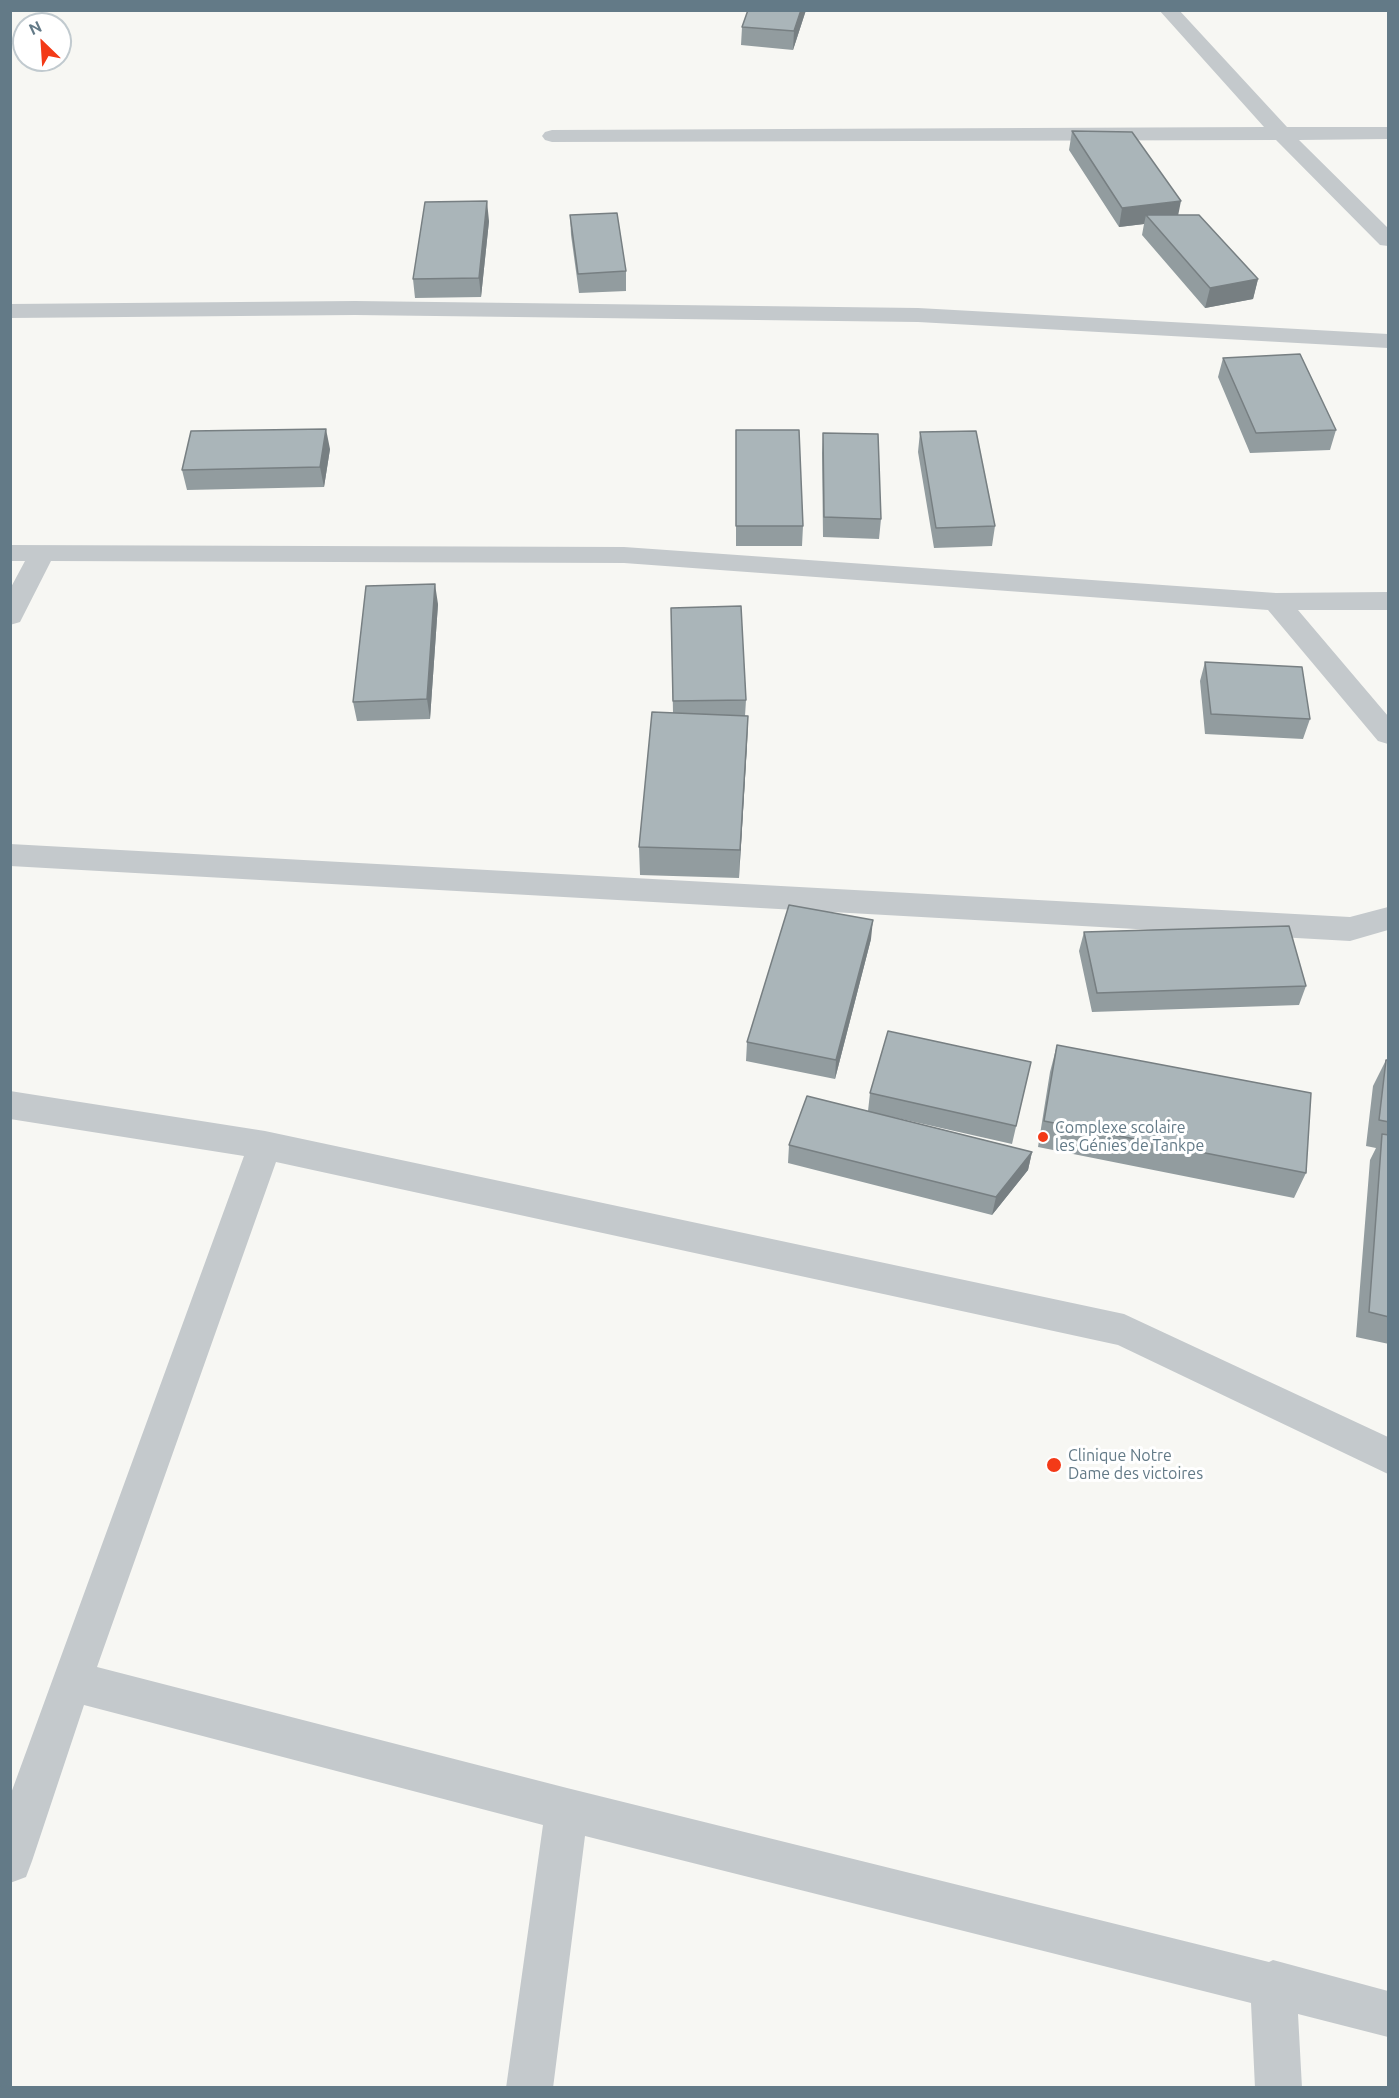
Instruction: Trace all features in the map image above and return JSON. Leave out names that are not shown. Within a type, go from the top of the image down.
[{"type":"street","points":[[1168,10],[1280,132],[1389,240]]},
{"type":"street","points":[[552,136],[1389,133]]},
{"type":"street","points":[[10,311],[356,308],[918,315],[1389,340]]},
{"type":"street","points":[[10,553],[624,555],[1276,602],[1389,601]]},
{"type":"street","points":[[10,616],[42,553]]},
{"type":"street","points":[[1276,602],[1389,734]]},
{"type":"street","points":[[10,855],[1350,928],[1389,918]]},
{"type":"street","points":[[10,1105],[265,1145],[1124,1330],[1389,1456]]},
{"type":"street","points":[[10,1861],[72,1681],[265,1145]]},
{"type":"street","points":[[72,1681],[567,1810],[1273,1983],[1389,2014]]},
{"type":"street","points":[[529,2088],[567,1810]]},
{"type":"street","points":[[1273,1983],[1280,2088]]},
{"type":"building","points":[[748,10],[801,10],[794,31],[742,27]]},
{"type":"building","points":[[1072,131],[1132,132],[1181,201],[1122,208]]},
{"type":"building","points":[[487,201],[479,278],[413,279],[425,202]]},
{"type":"building","points":[[617,213],[626,271],[578,274],[570,215]]},
{"type":"building","points":[[1146,215],[1199,215],[1258,279],[1210,288]]},
{"type":"building","points":[[1300,354],[1336,430],[1256,433],[1223,358]]},
{"type":"building","points":[[326,429],[320,467],[182,470],[191,431]]},
{"type":"building","points":[[736,430],[799,430],[803,526],[736,526]]},
{"type":"building","points":[[976,431],[995,526],[936,528],[920,432]]},
{"type":"building","points":[[823,433],[878,434],[881,519],[824,517]]},
{"type":"building","points":[[435,584],[427,699],[353,702],[366,586]]},
{"type":"building","points":[[741,606],[746,700],[673,701],[671,608]]},
{"type":"building","points":[[1205,662],[1302,667],[1310,719],[1211,714]]},
{"type":"building","points":[[652,712],[748,716],[740,850],[639,847]]},
{"type":"building","points":[[789,905],[873,920],[836,1060],[747,1042]]},
{"type":"building","points":[[1289,926],[1306,986],[1097,993],[1084,932]]},
{"type":"building","points":[[888,1031],[1031,1062],[1016,1126],[870,1093]]},
{"type":"building","points":[[1057,1045],[1311,1093],[1306,1173],[1044,1121]]},
{"type":"building","points":[[1386,1060],[1389,1060],[1389,1122],[1379,1120]]},
{"type":"building","points":[[807,1096],[1032,1152],[996,1197],[789,1145]]},
{"type":"building","points":[[1382,1134],[1389,1135],[1389,1317],[1369,1312]]},
{"type":"place","name":"Complexe scolaire les Génies de Tankpe","points":[[1043,1137]]},
{"type":"place","name":"Clinique Notre Dame des victoires","points":[[1054,1465]]}]
